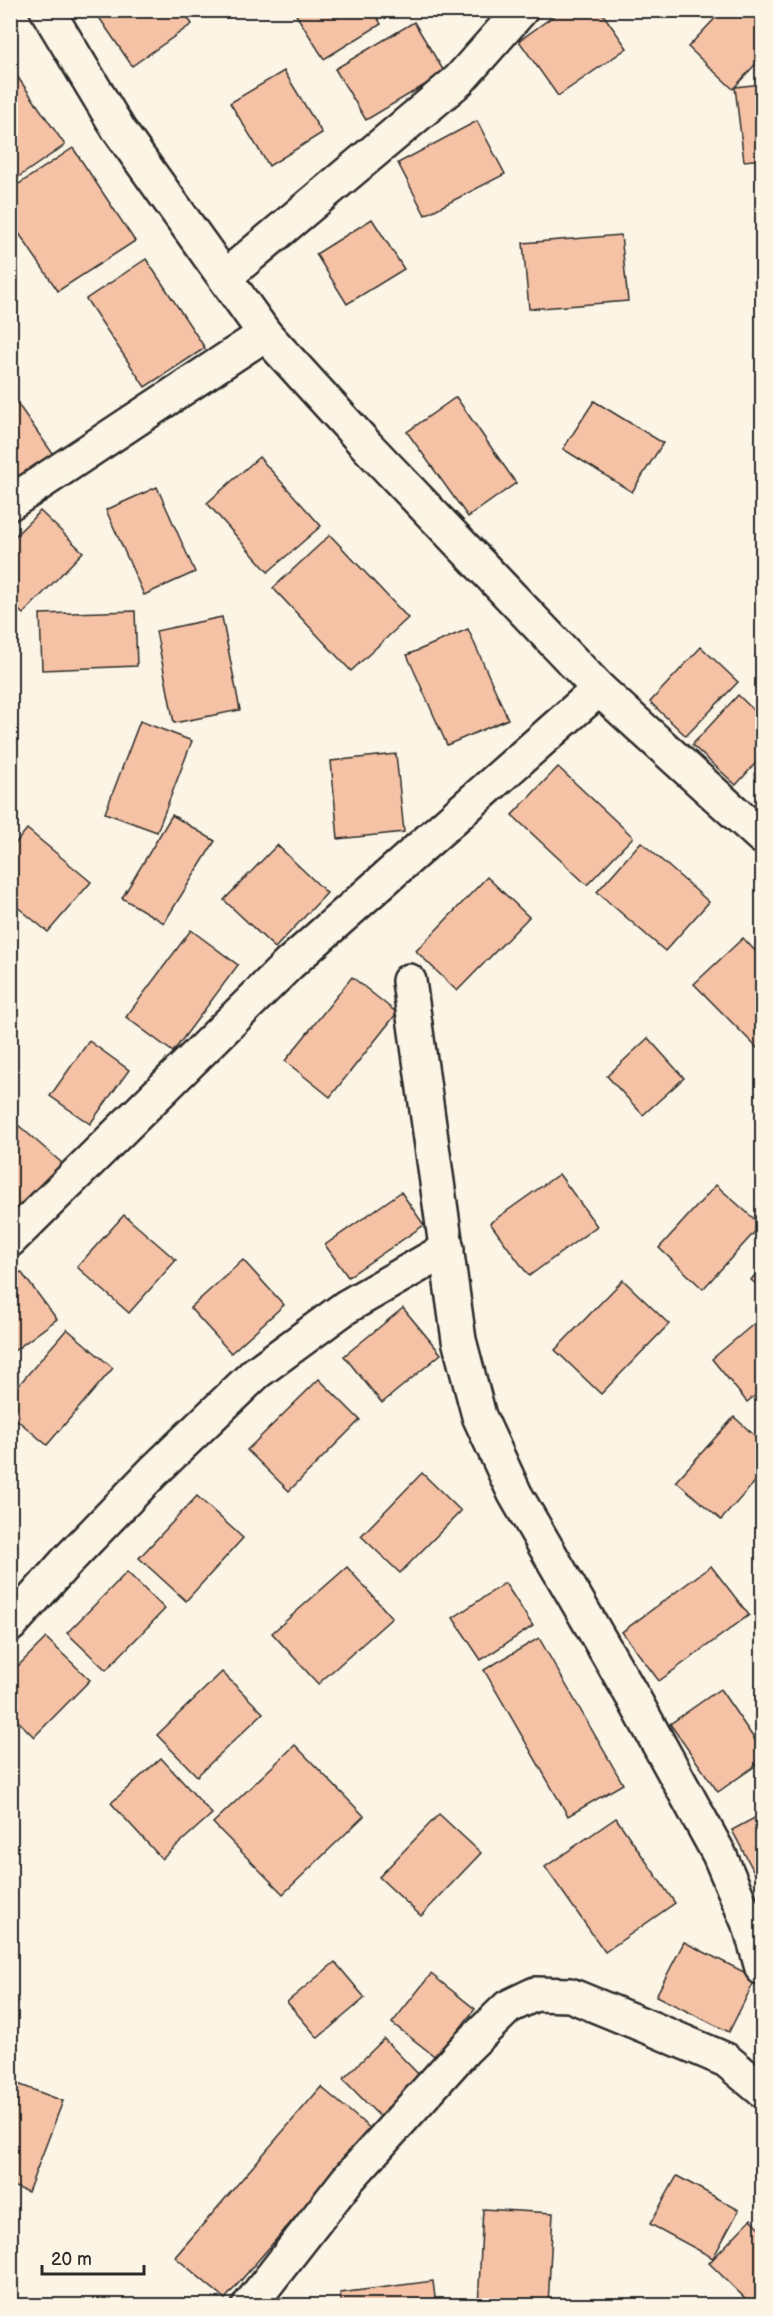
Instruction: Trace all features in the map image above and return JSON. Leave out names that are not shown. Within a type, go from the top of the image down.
[{"type":"street","points":[[46,10],[119,130],[226,276],[265,334],[368,447],[599,689],[762,837]]},
{"type":"street","points":[[226,276],[459,80],[521,10]]},
{"type":"street","points":[[10,503],[265,334]]},
{"type":"street","points":[[10,1240],[289,964],[599,689]]},
{"type":"street","points":[[409,981],[459,1340],[479,1416],[515,1494],[634,1699],[719,1854],[752,1929],[762,1968]]},
{"type":"street","points":[[10,1625],[67,1561],[153,1472],[256,1373],[346,1307],[447,1249]]},
{"type":"street","points":[[249,2306],[348,2179],[464,2050],[508,2007],[535,1994],[570,1995],[658,2031],[726,2060],[762,2090]]},
{"type":"building","points":[[94,10],[183,10],[192,24],[132,66]]},
{"type":"building","points":[[293,10],[373,10],[381,24],[324,59]]},
{"type":"building","points":[[562,10],[600,10],[627,48],[558,96],[519,41]]},
{"type":"building","points":[[723,10],[762,10],[762,57],[733,89],[688,47]]},
{"type":"building","points":[[414,22],[445,73],[366,120],[335,69]]},
{"type":"building","points":[[10,66],[65,145],[14,180],[10,174]]},
{"type":"building","points":[[284,71],[322,133],[269,166],[230,103]]},
{"type":"building","points":[[762,84],[762,159],[744,161],[735,87]]},
{"type":"building","points":[[477,121],[505,174],[425,215],[398,163]]},
{"type":"building","points":[[73,148],[135,241],[58,291],[10,220],[10,190]]},
{"type":"building","points":[[372,219],[404,269],[347,304],[316,254]]},
{"type":"building","points":[[621,235],[628,301],[529,309],[523,243]]},
{"type":"building","points":[[146,259],[205,348],[145,387],[86,299]]},
{"type":"building","points":[[762,280],[762,334],[754,281]]},
{"type":"building","points":[[10,393],[58,461],[10,494]]},
{"type":"building","points":[[456,397],[516,483],[468,517],[407,432]]},
{"type":"building","points":[[594,401],[663,443],[632,492],[563,449]]},
{"type":"building","points":[[259,457],[321,526],[268,572],[207,503]]},
{"type":"building","points":[[157,487],[195,572],[144,595],[106,510]]},
{"type":"building","points":[[40,511],[83,552],[23,614],[10,602],[10,541]]},
{"type":"building","points":[[330,535],[408,618],[351,671],[273,588]]},
{"type":"building","points":[[135,611],[137,666],[42,670],[40,614]]},
{"type":"building","points":[[222,617],[240,710],[174,723],[156,631]]},
{"type":"building","points":[[468,629],[508,719],[447,745],[407,655]]},
{"type":"building","points":[[701,647],[738,682],[686,736],[650,702]]},
{"type":"building","points":[[738,695],[762,718],[762,756],[736,785],[692,745]]},
{"type":"building","points":[[140,721],[192,741],[157,832],[105,813]]},
{"type":"building","points":[[396,754],[404,832],[338,839],[331,761]]},
{"type":"building","points":[[558,767],[633,837],[587,885],[512,815]]},
{"type":"building","points":[[172,815],[215,841],[164,923],[122,898]]},
{"type":"building","points":[[27,829],[91,882],[48,932],[10,901],[10,850]]},
{"type":"building","points":[[641,842],[709,902],[665,951],[597,892]]},
{"type":"building","points":[[277,845],[327,893],[275,948],[224,900]]},
{"type":"building","points":[[487,877],[529,917],[457,991],[416,951]]},
{"type":"building","points":[[191,930],[238,965],[173,1052],[126,1017]]},
{"type":"building","points":[[743,938],[762,958],[762,1053],[694,984]]},
{"type":"building","points":[[352,977],[397,1013],[330,1097],[285,1061]]},
{"type":"building","points":[[648,1038],[684,1078],[643,1115],[607,1076]]},
{"type":"building","points":[[89,1041],[129,1070],[90,1124],[50,1096]]},
{"type":"building","points":[[10,1118],[62,1163],[10,1221]]},
{"type":"building","points":[[559,1174],[597,1226],[529,1276],[490,1223]]},
{"type":"building","points":[[716,1185],[761,1225],[703,1289],[659,1248]]},
{"type":"building","points":[[401,1192],[424,1225],[348,1277],[325,1245]]},
{"type":"building","points":[[124,1215],[176,1260],[129,1313],[77,1267]]},
{"type":"building","points":[[243,1260],[284,1305],[231,1353],[190,1308]]},
{"type":"building","points":[[762,1266],[762,1289],[751,1280]]},
{"type":"building","points":[[21,1272],[57,1319],[10,1354],[10,1280]]},
{"type":"building","points":[[623,1280],[669,1324],[601,1394],[555,1350]]},
{"type":"building","points":[[403,1308],[441,1354],[382,1403],[344,1356]]},
{"type":"building","points":[[762,1317],[762,1390],[747,1402],[712,1359]]},
{"type":"building","points":[[67,1329],[113,1368],[47,1445],[10,1414],[10,1395]]},
{"type":"building","points":[[319,1379],[360,1420],[289,1491],[247,1450]]},
{"type":"building","points":[[734,1417],[762,1442],[762,1474],[721,1520],[676,1481]]},
{"type":"building","points":[[422,1473],[461,1511],[400,1573],[361,1536]]},
{"type":"building","points":[[197,1496],[243,1538],[186,1601],[139,1558]]},
{"type":"building","points":[[711,1566],[749,1615],[659,1681],[622,1632]]},
{"type":"building","points":[[347,1567],[392,1618],[318,1684],[272,1633]]},
{"type":"building","points":[[127,1572],[165,1609],[106,1670],[67,1633]]},
{"type":"building","points":[[505,1583],[533,1626],[481,1660],[453,1618]]},
{"type":"building","points":[[46,1638],[90,1680],[34,1737],[10,1713],[10,1674]]},
{"type":"building","points":[[539,1638],[623,1784],[568,1816],[484,1670]]},
{"type":"building","points":[[222,1672],[263,1713],[197,1776],[157,1735]]},
{"type":"building","points":[[720,1689],[762,1750],[762,1761],[718,1792],[670,1724]]},
{"type":"building","points":[[295,1745],[364,1816],[283,1894],[213,1823]]},
{"type":"building","points":[[161,1758],[212,1814],[162,1859],[111,1803]]},
{"type":"building","points":[[439,1814],[481,1853],[421,1916],[379,1877]]},
{"type":"building","points":[[762,1814],[762,1884],[761,1885],[732,1830]]},
{"type":"building","points":[[616,1818],[675,1903],[605,1952],[545,1867]]},
{"type":"building","points":[[684,1942],[756,1978],[729,2032],[656,1996]]},
{"type":"building","points":[[335,1962],[365,1998],[318,2038],[287,2002]]},
{"type":"building","points":[[431,1974],[475,2009],[437,2058],[392,2023]]},
{"type":"building","points":[[384,2039],[426,2082],[385,2122],[343,2079]]},
{"type":"building","points":[[10,2081],[63,2101],[28,2192],[10,2185]]},
{"type":"building","points":[[321,2087],[371,2129],[225,2299],[175,2257]]},
{"type":"building","points":[[677,2176],[739,2210],[713,2258],[650,2224]]},
{"type":"building","points":[[483,2209],[553,2213],[548,2306],[478,2306]]},
{"type":"building","points":[[751,2219],[762,2230],[762,2306],[753,2306],[709,2263]]},
{"type":"building","points":[[433,2281],[436,2306],[342,2306],[340,2293]]}]
